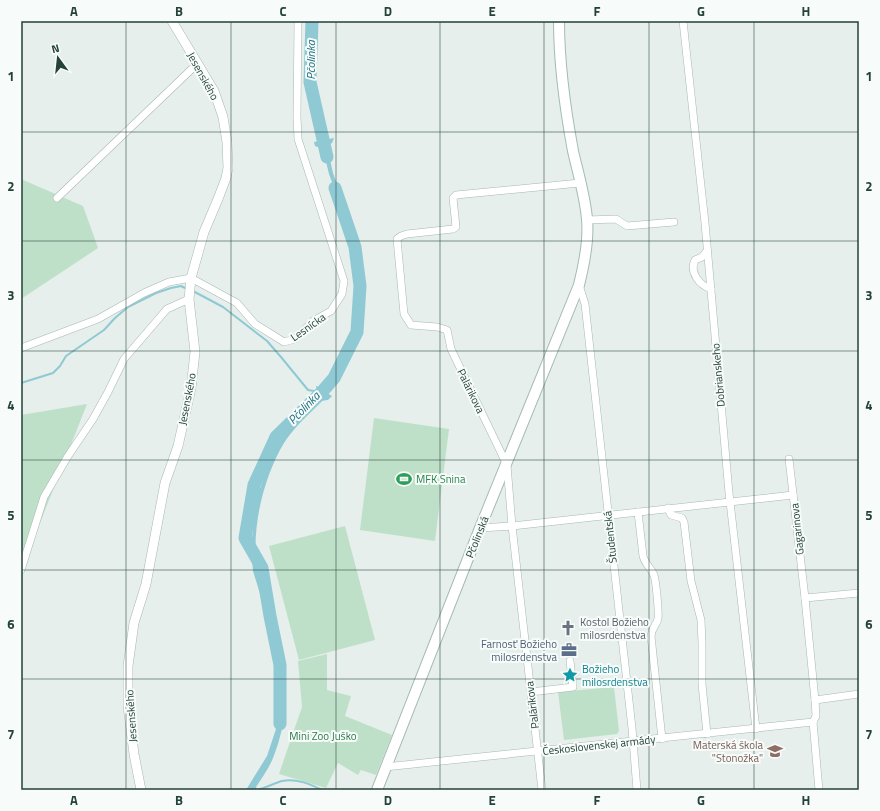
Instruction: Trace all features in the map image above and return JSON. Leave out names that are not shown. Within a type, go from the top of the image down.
[{"type":"main road","name":"Pčolinská","points":[[377,790],[480,528],[507,465],[579,285],[585,259],[587,220],[562,85],[559,48],[559,21]]},
{"type":"street","name":"Jesenského","points":[[141,790],[134,754],[128,706],[128,666],[134,623],[146,584],[165,483],[178,446],[191,388],[195,352],[189,300],[191,278],[204,232],[226,178],[228,168],[227,142],[223,117],[214,91],[172,21]]},
{"type":"street","name":"Lesnícka","points":[[191,278],[236,303],[255,324],[284,342],[295,339],[313,322],[331,311],[342,294],[344,281],[298,138],[298,21]]},
{"type":"street","name":"Dobrianskeho","points":[[683,21],[711,289],[730,502],[756,729]]},
{"type":"street","points":[[57,198],[197,64]]},
{"type":"street","name":"Palárikova","points":[[542,790],[512,526],[507,465],[451,349],[447,330],[437,327],[411,325],[404,314],[397,239],[408,234],[453,229],[456,227],[453,203],[456,196],[580,183]]},
{"type":"street","points":[[587,220],[616,219],[627,226],[674,222]]},
{"type":"street","points":[[707,252],[702,257],[694,260],[692,265],[695,277],[704,287],[711,289]]},
{"type":"street","points":[[21,348],[98,319],[144,293],[169,282],[191,278]]},
{"type":"street","name":"Študentská","points":[[579,285],[586,304],[637,790]]},
{"type":"street","points":[[21,570],[44,496],[68,456],[93,419],[124,359],[166,309],[189,300]]},
{"type":"street","name":"Gagarinova","points":[[789,459],[815,700],[816,716],[814,722],[819,790]]},
{"type":"street","points":[[480,528],[512,526],[793,495]]},
{"type":"street","points":[[668,508],[671,515],[682,518],[684,522],[691,581],[701,620],[702,684],[707,734]]},
{"type":"street","points":[[638,512],[643,556],[645,563],[650,568],[654,576],[658,618],[652,630],[651,636],[662,739]]},
{"type":"street","points":[[805,598],[859,593]]},
{"type":"street","points":[[531,692],[573,687],[570,662]]},
{"type":"street","points":[[815,700],[859,694]]},
{"type":"street","name":"Československej armády","points":[[385,767],[814,722]]},
{"type":"green space","points":[[21,179],[83,206],[98,248],[21,299]]},
{"type":"green space","points":[[87,404],[21,571],[21,415]]},
{"type":"green space","name":"MFK Snina","points":[[374,418],[449,429],[435,541],[360,530]]},
{"type":"green space","points":[[345,526],[375,640],[299,660],[269,546]]},
{"type":"green space","name":"Mini Zoo Juško","points":[[327,654],[327,690],[351,696],[345,716],[392,735],[376,775],[361,770],[358,775],[338,763],[326,788],[279,774],[302,707],[298,661]]},
{"type":"green space","points":[[614,687],[619,731],[617,734],[564,740],[558,692]]},
{"type":"water","points":[[334,138],[332,143],[327,146],[333,173],[358,243],[365,281],[362,327],[356,345],[327,393],[332,396],[328,400],[320,401],[296,427],[284,443],[270,472],[260,504],[256,538],[257,570],[272,617],[283,662],[285,709],[281,733],[273,758],[256,787],[257,790],[246,790],[267,756],[278,723],[282,693],[281,671],[276,645],[253,571],[252,538],[254,516],[259,491],[281,440],[318,397],[316,386],[321,388],[354,344],[360,326],[362,282],[355,244],[329,174],[323,149],[315,146],[314,142]]},
{"type":"waterway","name":"Pčolinka","points":[[312,21],[310,82],[327,157]]},
{"type":"waterway","name":"Pčolinka","points":[[280,724],[280,665],[262,568],[245,538],[254,485],[276,437],[321,393],[334,378],[357,332],[360,286],[355,247],[335,188]]},
{"type":"waterway","points":[[21,383],[53,373],[60,366],[66,356],[104,330],[128,307],[156,293],[171,288],[181,286],[187,289]]},
{"type":"waterway","points":[[193,291],[223,307],[267,341],[308,390],[320,392]]},
{"type":"waterway","points":[[257,790],[287,780],[303,782],[322,790]]},
{"type":"place","name":"MFK Snina","points":[[404,479]]},
{"type":"place","name":"Kostol Božieho milosrdenstva","points":[[568,628]]},
{"type":"place","name":"Farnosť Božieho milosrdenstva","points":[[569,650]]},
{"type":"place","name":"Božieho milosrdenstva","points":[[570,675]]},
{"type":"place","name":"Materská škola \"Stonožka\"","points":[[775,751]]}]
